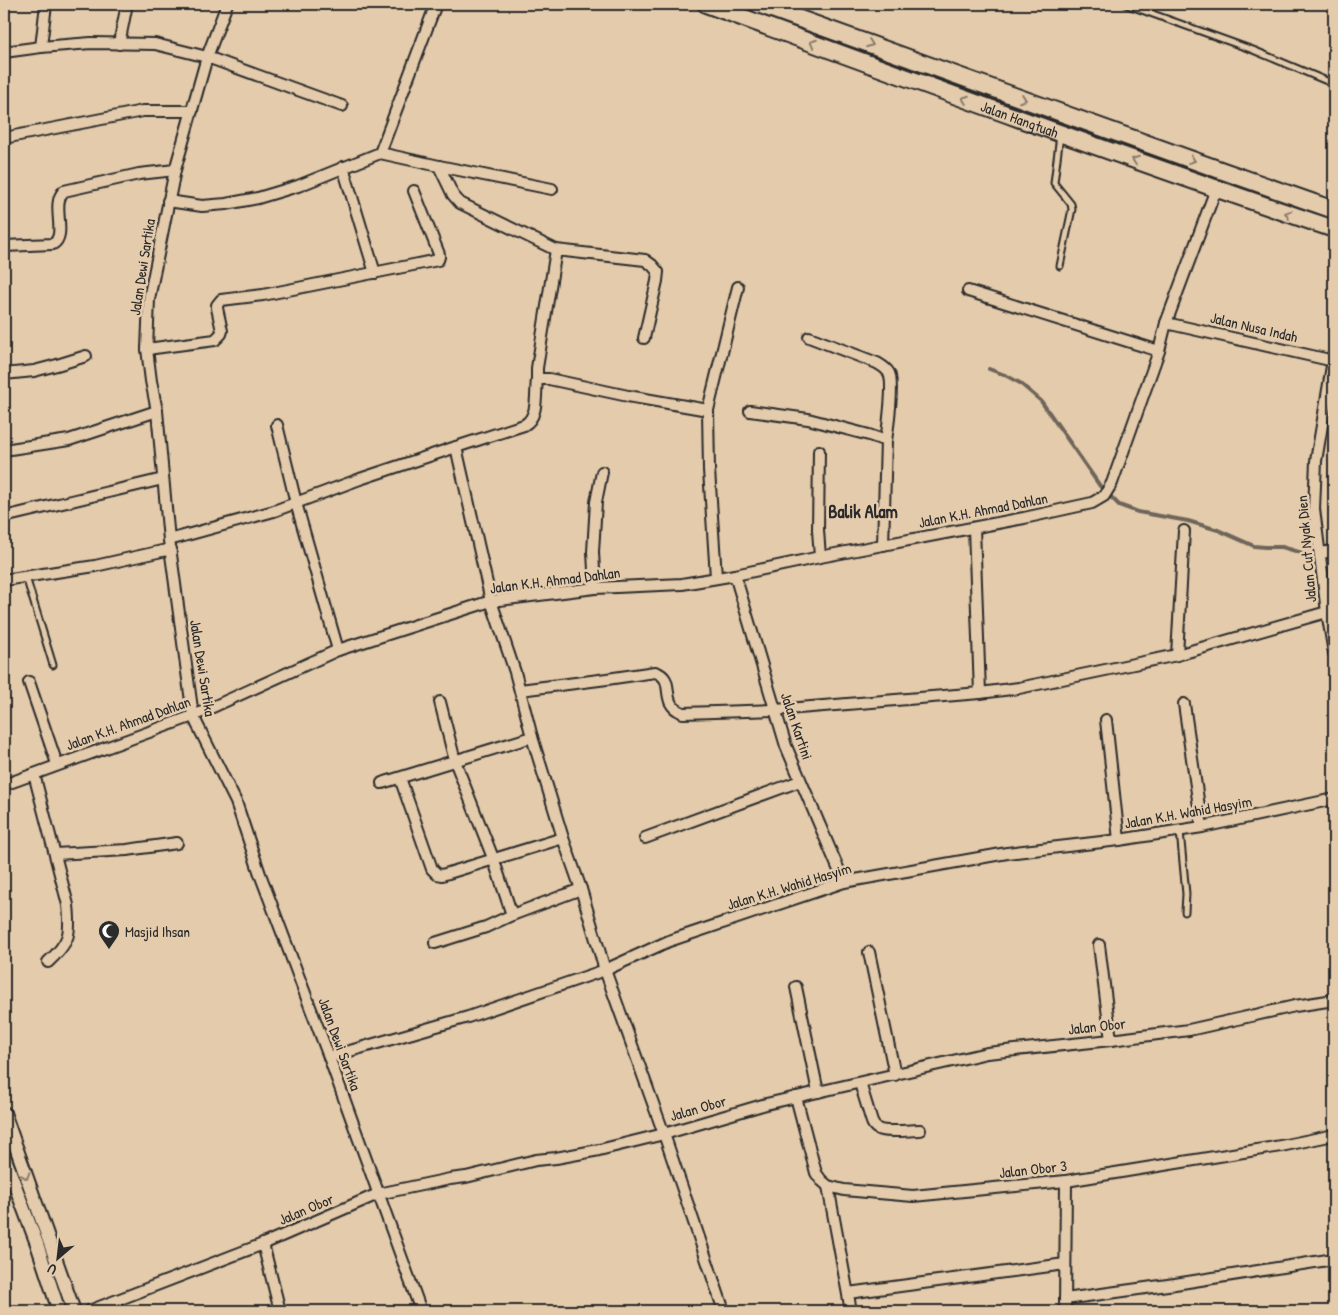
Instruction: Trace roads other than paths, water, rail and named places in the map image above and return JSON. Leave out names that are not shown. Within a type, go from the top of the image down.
[{"type":"highway","name":"Jalan Hangtuah","points":[[706,4],[1061,134],[1334,229]]},
{"type":"highway","name":"Jalan Hangtuah","points":[[758,4],[1334,210]]},
{"type":"highway","points":[[1103,149],[1109,130]]},
{"type":"street","points":[[41,47],[46,4]]},
{"type":"street","points":[[119,44],[127,4]]},
{"type":"street","name":"Jalan Dewi Sartika","points":[[227,4],[207,57],[175,170],[149,299],[147,349],[157,411],[170,545],[193,716],[236,802],[260,874],[421,1311]]},
{"type":"street","points":[[380,153],[436,4]]},
{"type":"street","points":[[4,52],[91,43],[155,44],[207,57],[342,106]]},
{"type":"street","points":[[4,138],[123,116],[143,110],[192,110]]},
{"type":"street","points":[[168,201],[202,206],[258,198],[298,186],[380,153],[552,189]]},
{"type":"street","points":[[438,166],[453,195],[460,203],[556,250],[645,260],[652,265],[658,272],[644,338]]},
{"type":"street","points":[[343,167],[375,273]]},
{"type":"street","points":[[4,246],[53,244],[56,242],[59,236],[58,206],[64,191],[139,174],[175,170]]},
{"type":"street","points":[[968,291],[1159,351],[1166,323],[1216,189]]},
{"type":"street","points":[[147,349],[215,340],[222,331],[217,305],[222,300],[263,295],[435,261],[439,257],[414,191]]},
{"type":"street","points":[[4,580],[96,566],[170,545],[528,423],[532,419],[534,410],[537,368],[556,250]]},
{"type":"street","points":[[716,577],[709,470],[708,410],[738,287]]},
{"type":"street","name":"Jalan Nusa Indah","points":[[1166,323],[1334,358]]},
{"type":"street","points":[[809,337],[877,363],[883,366],[891,377],[886,441],[883,545]]},
{"type":"street","name":"Jalan K.H. Ahmad Dahlan","points":[[4,785],[193,716],[338,650],[491,602],[595,588],[682,584],[735,575],[820,556],[974,528],[1092,503],[1104,496],[1112,483],[1159,351]]},
{"type":"street","points":[[4,374],[42,369],[86,356]]},
{"type":"street","name":"Jalan Cut Nyak Dien","points":[[1334,358],[1316,461],[1314,509],[1334,653]]},
{"type":"street","points":[[537,380],[549,379],[628,396],[708,410]]},
{"type":"street","points":[[4,450],[69,440],[157,411]]},
{"type":"street","points":[[750,411],[808,419],[886,441]]},
{"type":"street","points":[[277,425],[296,503],[338,650]]},
{"type":"street","points":[[456,446],[491,602],[509,653],[562,838],[581,889],[605,970],[664,1134],[724,1311]]},
{"type":"street","points":[[819,451],[818,530],[820,556]]},
{"type":"street","points":[[595,588],[596,502],[602,472]]},
{"type":"street","points":[[4,518],[164,479]]},
{"type":"street","points":[[974,528],[980,693]]},
{"type":"street","points":[[1177,655],[1184,531]]},
{"type":"street","points":[[1320,553],[1334,551]]},
{"type":"street","name":"Jalan Kartini","points":[[735,575],[786,746],[844,882]]},
{"type":"street","points":[[520,690],[607,680],[655,672],[666,678],[671,705],[683,713],[775,710],[980,693],[1018,688],[1177,655],[1327,612]]},
{"type":"street","points":[[29,682],[58,764]]},
{"type":"street","points":[[440,702],[455,761],[493,858],[512,915]]},
{"type":"street","points":[[1184,704],[1202,827]]},
{"type":"street","points":[[1106,720],[1119,840]]},
{"type":"street","points":[[382,783],[532,737]]},
{"type":"street","points":[[34,774],[68,905],[70,926],[68,938],[62,948],[48,962]]},
{"type":"street","points":[[400,778],[432,869],[440,875],[562,838]]},
{"type":"street","points":[[645,838],[800,781]]},
{"type":"street","name":"Jalan K.H. Wahid Hasyim","points":[[329,1057],[468,1017],[605,970],[669,941],[844,882],[1007,853],[1119,840],[1202,827],[1334,799]]},
{"type":"street","points":[[55,854],[127,850],[177,843]]},
{"type":"street","points":[[435,943],[486,927],[581,889]]},
{"type":"street","points":[[1100,945],[1111,1040]]},
{"type":"street","points":[[869,952],[895,1075]]},
{"type":"street","points":[[796,987],[818,1092]]},
{"type":"street","name":"Jalan Obor","points":[[89,1311],[263,1244],[378,1194],[466,1177],[536,1160],[599,1150],[796,1097],[987,1053],[1189,1030],[1295,1006],[1334,1000]]},
{"type":"street","points":[[860,1083],[871,1119],[876,1128],[886,1130],[920,1130]]},
{"type":"street","points":[[796,1097],[816,1172],[828,1186],[851,1311]]},
{"type":"street","points":[[4,1113],[74,1311]]},
{"type":"street","name":"Jalan Obor 3","points":[[828,1186],[844,1190],[913,1196],[1066,1181],[1281,1146],[1334,1135]]},
{"type":"street","points":[[4,1156],[37,1244],[59,1311]]},
{"type":"street","points":[[1065,1311],[1066,1181]]},
{"type":"street","points":[[263,1244],[280,1311]]},
{"type":"street","points":[[1065,1299],[1334,1259]]},
{"type":"street","points":[[848,1293],[1065,1264]]},
{"type":"lane","points":[[1125,4],[1253,50],[1334,84]]},
{"type":"lane","points":[[1060,266],[1072,209],[1071,204],[1054,183],[1061,134]]},
{"type":"lane","points":[[26,577],[53,665]]},
{"type":"lane","points":[[1180,830],[1186,894],[1185,912]]},
{"type":"waterway","points":[[989,369],[1020,383],[1041,401],[1100,486],[1119,505],[1138,512],[1188,521],[1218,530],[1254,546],[1282,547],[1309,555]]},
{"type":"waterway","points":[[1328,558],[1334,557]]},
{"type":"place","name":"Masjid Ihsan","points":[[109,950]]},
{"type":"district","name":"Balik Alam","points":[[863,511]]}]
